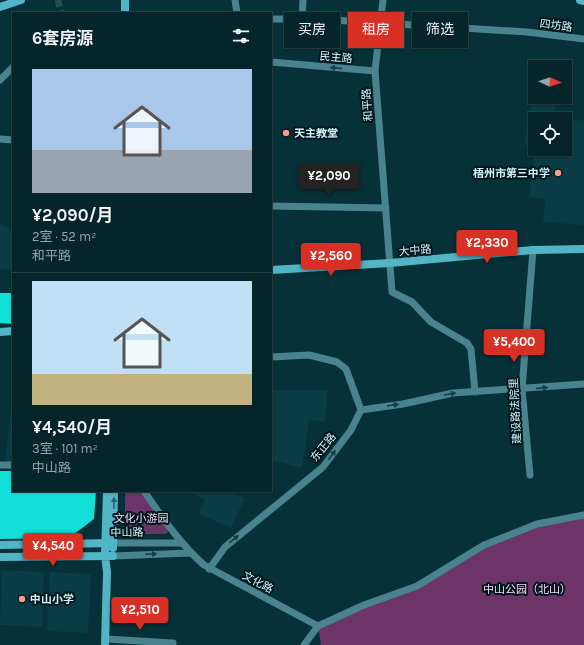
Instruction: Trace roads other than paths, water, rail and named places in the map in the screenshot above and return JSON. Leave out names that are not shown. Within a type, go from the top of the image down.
[{"type":"street","points":[[0,7],[21,0]]},
{"type":"street","points":[[120,0],[120,12]]},
{"type":"street","points":[[125,0],[125,12]]},
{"type":"street","points":[[235,0],[237,12]]},
{"type":"street","points":[[302,12],[303,0]]},
{"type":"street","name":"和平路","points":[[382,12],[383,0]]},
{"type":"street","points":[[580,0],[584,1]]},
{"type":"street","name":"四坊路","points":[[272,19],[284,19]]},
{"type":"street","name":"四坊路","points":[[404,24],[528,32],[584,39]]},
{"type":"street","name":"和平路","points":[[378,48],[375,71],[392,292],[412,302],[431,322],[467,343],[471,349],[475,392]]},
{"type":"street","name":"民主路","points":[[272,62],[375,71]]},
{"type":"street","points":[[0,80],[12,68]]},
{"type":"street","points":[[0,139],[12,140]]},
{"type":"street","points":[[272,206],[386,208]]},
{"type":"street","name":"大中路","points":[[272,270],[390,263],[533,250],[584,249]]},
{"type":"street","name":"建设路法院里","points":[[530,475],[522,390],[533,250]]},
{"type":"street","points":[[0,332],[12,331]]},
{"type":"street","points":[[272,356],[309,355],[338,362],[346,370],[361,410],[403,404],[453,393],[522,390],[584,384]]},
{"type":"street","name":"东正路","points":[[209,569],[225,547],[323,467],[350,430],[361,410]]},
{"type":"street","points":[[0,464],[12,465]]},
{"type":"street","points":[[107,492],[109,556],[107,572],[106,642],[172,643]]},
{"type":"street","points":[[109,544],[114,492]]},
{"type":"street","points":[[145,492],[182,543]]},
{"type":"street","points":[[304,645],[318,626],[364,605],[417,586],[484,545],[537,524],[584,515]]},
{"type":"street","name":"文化路","points":[[182,543],[190,553],[209,569],[318,626]]},
{"type":"street","name":"中山路","points":[[0,545],[182,543]]},
{"type":"street","name":"中山路","points":[[0,557],[109,556],[190,553]]},
{"type":"tunnel","points":[[58,0],[61,12]]},
{"type":"place","name":"天主教堂","points":[[286,133]]},
{"type":"place","name":"梧州市第三中学","points":[[558,173]]},
{"type":"place","name":"中山小学","points":[[22,599]]},
{"type":"park label","name":"文化小游园","points":[[141,518]]},
{"type":"park label","name":"中山公园（北山）","points":[[527,589]]}]
